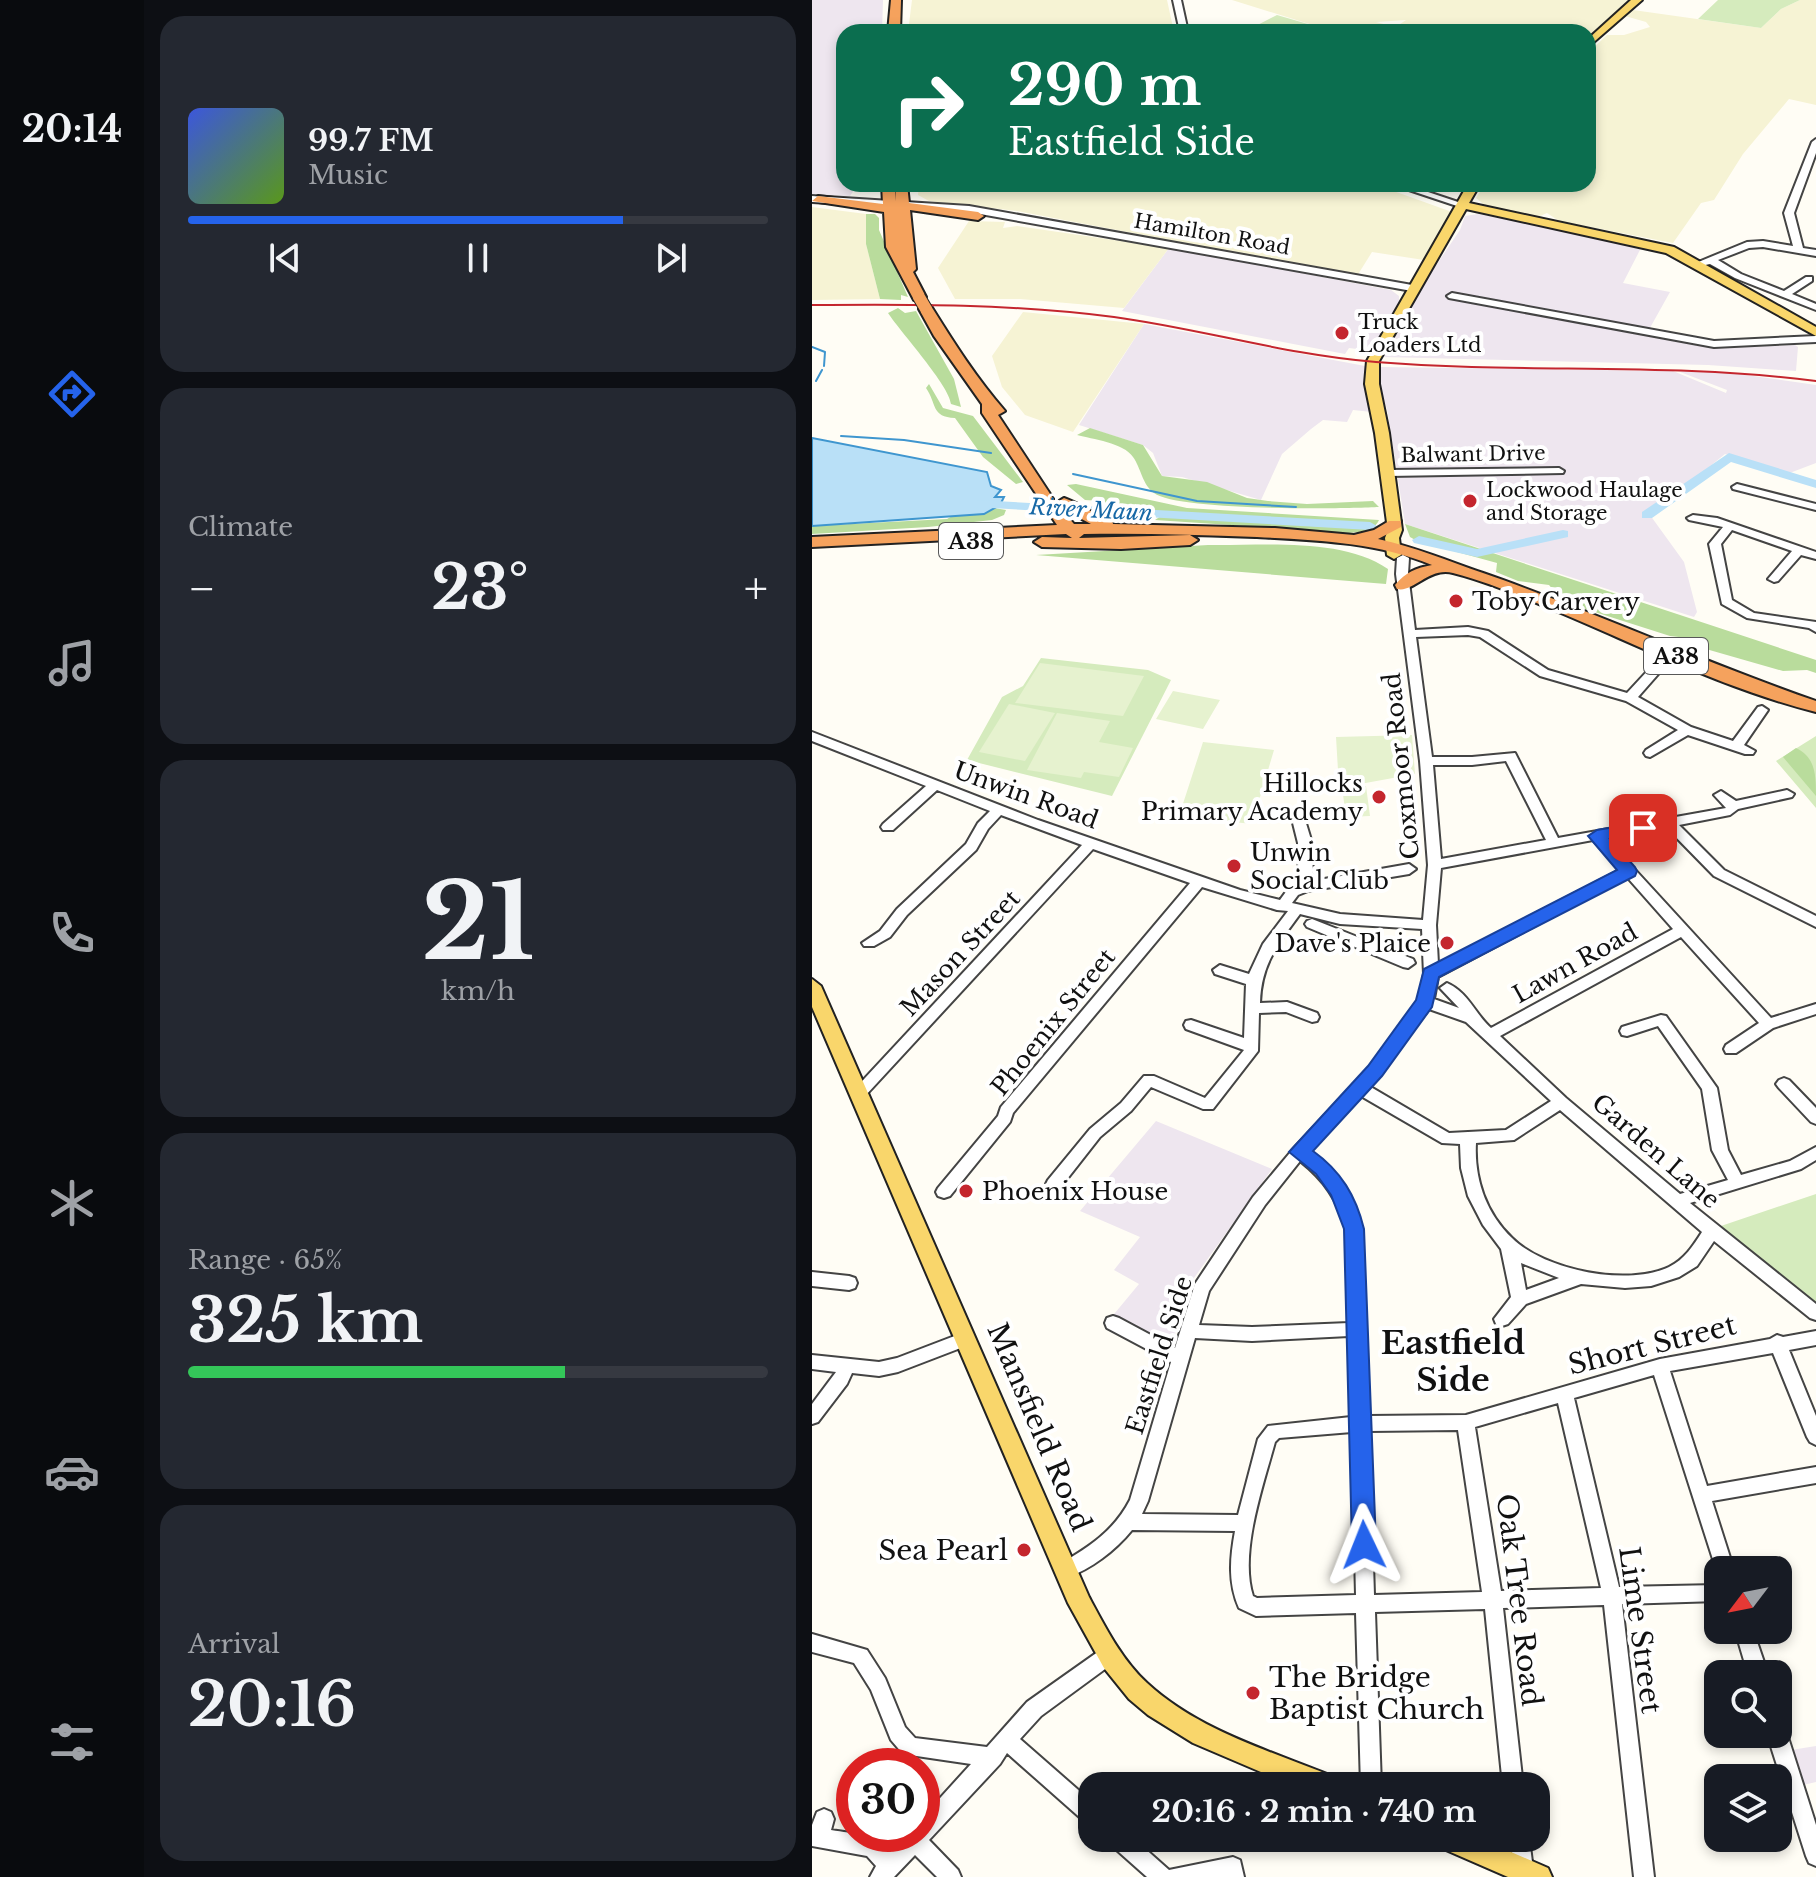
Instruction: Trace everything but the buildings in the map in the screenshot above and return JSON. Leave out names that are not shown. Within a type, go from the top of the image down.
[{"type":"highway","points":[[894,24],[896,0]]},
{"type":"highway","points":[[891,192],[896,207],[905,271],[922,303],[989,404],[989,413],[1038,474],[1068,519],[1204,539]]},
{"type":"highway","points":[[896,207],[897,192]]},
{"type":"highway","points":[[814,200],[978,216]]},
{"type":"highway","points":[[1053,542],[1068,519]]},
{"type":"highway","name":"A38","points":[[812,542],[1026,530],[1068,519],[1134,528],[1349,539]]},
{"type":"highway","points":[[1349,539],[1379,534],[1419,572],[1451,567]]},
{"type":"highway","name":"A38","points":[[890,539],[1121,544],[1204,539],[1299,540],[1398,553],[1451,567],[1539,598],[1729,677],[1816,707]]},
{"type":"highway","points":[[1349,539],[1398,553]]},
{"type":"main road","points":[[1596,37],[1637,0]]},
{"type":"main road","points":[[1398,553],[1372,384],[1373,361],[1403,310],[1412,288],[1428,269],[1470,192]]},
{"type":"main road","points":[[1463,205],[1653,244],[1705,262],[1816,332]]},
{"type":"main road","name":"Mansfield Road","points":[[812,986],[1086,1617],[1109,1655],[1138,1691],[1196,1730],[1293,1772]]},
{"type":"main road","points":[[1480,1852],[1531,1874]]},
{"type":"street","points":[[1177,0],[1182,24]]},
{"type":"street","points":[[1799,250],[1789,213],[1816,142]]},
{"type":"street","points":[[1421,192],[1463,205]]},
{"type":"street","name":"Hamilton Road","points":[[896,207],[969,209],[1412,288]]},
{"type":"street","name":"Hamilton Road","points":[[978,216],[1006,217]]},
{"type":"street","points":[[1705,262],[1747,245],[1816,253]]},
{"type":"street","points":[[1705,262],[1816,307]]},
{"type":"street","points":[[1787,293],[1809,279]]},
{"type":"street","points":[[1452,296],[1714,344],[1816,339]]},
{"type":"street","name":"Balwant Drive","points":[[1388,473],[1559,471]]},
{"type":"street","points":[[1744,487],[1816,507]]},
{"type":"street","points":[[1693,518],[1730,526],[1816,556]]},
{"type":"street","points":[[1730,526],[1715,544],[1726,602],[1751,616],[1815,625]]},
{"type":"street","points":[[1774,579],[1799,550]]},
{"type":"street","name":"Coxmoor Road","points":[[1398,553],[1426,761],[1435,865],[1429,925],[1431,974],[1426,1002]]},
{"type":"street","points":[[1409,634],[1468,631],[1484,634],[1544,673],[1630,698],[1687,730],[1743,748],[1762,710]]},
{"type":"street","points":[[1630,698],[1656,669]]},
{"type":"street","points":[[1641,721],[1653,713]]},
{"type":"street","points":[[1650,753],[1687,730]]},
{"type":"street","name":"Unwin Road","points":[[812,736],[999,810],[1198,882],[1289,909],[1368,921],[1429,925]]},
{"type":"street","points":[[1426,761],[1472,761],[1510,756],[1554,843]]},
{"type":"street","points":[[888,827],[935,785]]},
{"type":"street","points":[[1435,865],[1730,811],[1734,806],[1787,794]]},
{"type":"street","points":[[1721,795],[1734,806]]},
{"type":"street","points":[[869,943],[885,934],[902,912],[971,847],[983,826],[999,810]]},
{"type":"street","points":[[1300,823],[1305,843],[1306,887]]},
{"type":"street","points":[[1670,823],[1719,873],[1816,923],[1804,933]]},
{"type":"street","points":[[1597,836],[1768,1024]]},
{"type":"street","name":"Mason Street","points":[[860,1092],[1091,843]]},
{"type":"street","points":[[1054,1184],[1095,1133],[1126,1107],[1149,1080],[1208,1105],[1251,1051],[1253,981],[1289,909],[1293,892],[1409,869]]},
{"type":"street","points":[[1431,974],[1628,871]]},
{"type":"street","name":"Phoenix Street","points":[[944,1192],[1005,1118],[1006,1111],[1198,882]]},
{"type":"street","points":[[1353,941],[1368,921]]},
{"type":"street","points":[[1312,924],[1408,963]]},
{"type":"street","name":"Lawn Road","points":[[1490,1035],[1682,930]]},
{"type":"street","points":[[1219,970],[1253,981]]},
{"type":"street","name":"Garden Lane","points":[[1447,988],[1469,1009],[1471,1018]]},
{"type":"street","name":"Garden Lane","points":[[1426,1002],[1471,1018],[1561,1102],[1712,1231],[1816,1313]]},
{"type":"street","name":"Eastfield Side","points":[[1066,1570],[1114,1542],[1130,1522],[1139,1501],[1201,1289],[1259,1201],[1299,1152],[1360,1088],[1426,1002]]},
{"type":"street","points":[[1254,1008],[1287,1007],[1312,1017]]},
{"type":"street","points":[[1731,1049],[1768,1024],[1816,1009]]},
{"type":"street","points":[[1627,1031],[1661,1020],[1709,1088],[1720,1150],[1738,1184]]},
{"type":"street","points":[[1191,1025],[1251,1046]]},
{"type":"street","points":[[1784,1084],[1816,1118]]},
{"type":"street","points":[[1360,1088],[1447,1139],[1509,1136],[1561,1102]]},
{"type":"street","points":[[1468,1139],[1466,1157],[1470,1184],[1485,1215],[1509,1246],[1536,1262],[1578,1278],[1635,1281],[1668,1274],[1691,1262],[1712,1231]]},
{"type":"street","points":[[1299,1152],[1323,1169],[1348,1205],[1354,1229],[1371,1772]]},
{"type":"street","points":[[1678,1201],[1795,1165],[1816,1153]]},
{"type":"street","points":[[1509,1246],[1520,1299]]},
{"type":"street","points":[[1502,1319],[1520,1299],[1578,1278]]},
{"type":"street","points":[[812,1279],[849,1283]]},
{"type":"street","points":[[1113,1323],[1181,1359]]},
{"type":"street","points":[[1188,1331],[1252,1334],[1358,1329]]},
{"type":"street","name":"Short Street","points":[[1247,1523],[1267,1439],[1274,1431],[1361,1424],[1466,1422],[1660,1366],[1777,1342],[1816,1338]]},
{"type":"street","points":[[812,1362],[879,1369],[898,1365],[965,1339]]},
{"type":"street","points":[[1777,1342],[1816,1437]]},
{"type":"street","points":[[812,1417],[841,1379],[847,1366]]},
{"type":"street","points":[[1660,1366],[1721,1556]]},
{"type":"street","name":"Lime Street","points":[[1565,1394],[1612,1597],[1644,1877]]},
{"type":"street","name":"Oak Tree Road","points":[[1466,1422],[1493,1601],[1511,1772]]},
{"type":"street","points":[[1703,1495],[1816,1475]]},
{"type":"street","points":[[1130,1522],[1247,1523],[1240,1585],[1246,1602],[1256,1607],[1704,1594]]},
{"type":"street","points":[[812,1643],[860,1656],[878,1684],[898,1733],[910,1747],[993,1757]]},
{"type":"street","points":[[940,1814],[1034,1709],[1109,1655]]},
{"type":"street","points":[[1007,1740],[1078,1803]]},
{"type":"street","points":[[1781,1748],[1816,1856]]},
{"type":"street","points":[[824,1819],[818,1838],[872,1847],[885,1871],[903,1852]]},
{"type":"street","points":[[931,1852],[951,1877]]},
{"type":"street","points":[[1134,1852],[1162,1877]]},
{"type":"street","points":[[1524,1852],[1531,1874]]},
{"type":"street","points":[[1176,1877],[1233,1872]]},
{"type":"shaded area","points":[[812,0],[883,0],[882,24],[836,24],[836,192],[853,192],[850,196],[812,195]]},
{"type":"shaded area","points":[[912,0],[1167,0],[1172,24],[909,24]]},
{"type":"shaded area","points":[[1232,0],[1632,0],[1596,32],[1596,24],[1400,24],[1406,20],[1376,22],[1384,24],[1309,24]]},
{"type":"shaded area","points":[[1800,0],[1816,0],[1816,105],[1789,99],[1743,154],[1714,200],[1701,203],[1673,243],[1559,221],[1547,213],[1538,217],[1487,207],[1476,198],[1480,192],[1596,192],[1596,45],[1607,35],[1624,35],[1650,27],[1646,22],[1625,16],[1633,10],[1761,28],[1781,9]]},
{"type":"shaded area","points":[[918,192],[1396,192],[1452,212],[1424,260],[1372,252],[1357,276],[1017,211],[929,201],[918,195]]},
{"type":"shaded area","points":[[812,207],[866,214],[866,244],[880,299],[812,300]]},
{"type":"shaded area","points":[[1478,214],[1643,244],[1623,283],[1670,292],[1646,335],[1712,348],[1795,345],[1798,347],[1796,371],[1708,365],[1383,357],[1420,289],[1460,230],[1465,216]]},
{"type":"shaded area","points":[[969,221],[1005,222],[1003,228],[1017,226],[1169,248],[1124,308],[1020,299],[955,299],[938,268]]},
{"type":"shaded area","points":[[1169,248],[1391,290],[1399,296],[1399,301],[1372,351],[1349,348],[1345,354],[1122,311]]},
{"type":"shaded area","points":[[1023,312],[1144,324],[1073,432],[1025,415],[1002,387],[992,356]]},
{"type":"shaded area","points":[[1144,324],[1365,366],[1372,412],[1353,410],[1347,422],[1323,420],[1311,429],[1282,454],[1261,500],[1182,477],[1162,476],[1153,453],[1143,445],[1079,425]]},
{"type":"shaded area","points":[[1381,367],[1673,371],[1726,393],[1727,390],[1675,370],[1732,373],[1816,385],[1816,463],[1787,474],[1725,454],[1650,515],[1684,562],[1697,612],[1694,617],[1405,524],[1387,409],[1379,386]]},
{"type":"shaded area","points":[[1156,1121],[1272,1169],[1194,1278],[1167,1358],[1105,1325],[1139,1284],[1114,1270],[1140,1237],[1080,1211]]},
{"type":"shaded area","points":[[1816,1746],[1816,1782],[1803,1785],[1791,1750]]},
{"type":"green space","points":[[1718,0],[1800,0],[1781,9],[1761,28],[1698,19]]},
{"type":"green space","points":[[1277,15],[1308,24],[1260,24]]},
{"type":"green space","points":[[866,214],[875,214],[879,218],[879,230],[908,297],[901,295],[901,300],[880,299],[866,244]]},
{"type":"green space","points":[[898,308],[905,313],[916,311],[954,379],[961,407],[951,404],[934,372],[888,313]]},
{"type":"green space","points":[[929,384],[943,408],[973,416],[1023,482],[1016,484],[983,457],[955,418],[938,412],[926,388]]},
{"type":"green space","points":[[1090,428],[1143,445],[1162,476],[1207,482],[1247,498],[1268,501],[1307,504],[1373,501],[1379,507],[1262,508],[1169,499],[1150,489],[1129,452],[1107,442],[1077,435]]},
{"type":"green space","points":[[1076,484],[1187,508],[1379,520],[1370,529],[1349,533],[1155,520],[1161,516],[1106,514],[1102,501],[1085,500],[1067,485]]},
{"type":"green space","points":[[994,508],[1006,510],[1004,515],[992,520],[928,527],[812,534],[812,526],[947,519],[956,514],[984,514]]},
{"type":"green space","points":[[1405,524],[1816,660],[1816,673],[1807,670],[1783,671],[1692,645],[1696,639],[1670,636],[1576,606],[1562,600],[1549,585],[1518,581],[1496,572],[1497,563],[1417,541],[1410,537]]},
{"type":"green space","points":[[1208,545],[1301,545],[1348,552],[1388,569],[1386,584],[1036,555]]},
{"type":"green space","points":[[1041,658],[1148,670],[1171,680],[1112,796],[967,760],[1002,697],[1023,686]]},
{"type":"green space","points":[[1040,663],[1144,676],[1123,716],[1015,703]]},
{"type":"green space","points":[[1173,691],[1220,700],[1203,729],[1156,719]]},
{"type":"green space","points":[[1009,704],[1055,713],[1025,761],[979,752]]},
{"type":"green space","points":[[1057,713],[1110,721],[1099,742],[1133,748],[1119,777],[1084,772],[1081,778],[1027,770]]},
{"type":"green space","points":[[1412,735],[1415,774],[1349,786],[1366,786],[1370,816],[1346,817],[1342,787],[1339,787],[1336,737]]},
{"type":"green space","points":[[1816,736],[1816,808],[1776,761]]},
{"type":"green space","points":[[1203,742],[1274,750],[1252,824],[1179,816]]},
{"type":"green space","points":[[1796,748],[1811,762],[1816,796],[1783,757]]},
{"type":"green space","points":[[1816,1194],[1816,1305],[1718,1227]]},
{"type":"water","points":[[812,438],[987,472],[991,486],[1001,490],[995,497],[1004,497],[1000,505],[984,514],[812,526]]},
{"type":"waterway","points":[[812,347],[825,352],[824,366]]},
{"type":"waterway","points":[[816,381],[822,370]]},
{"type":"waterway","points":[[841,436],[904,440],[991,453]]},
{"type":"waterway","name":"River Maun","points":[[1647,515],[1729,457],[1816,484]]},
{"type":"waterway","points":[[1073,474],[1197,501],[1296,507]]},
{"type":"waterway","name":"River Maun","points":[[978,504],[1370,526]]},
{"type":"waterway","name":"River Maun","points":[[1419,540],[1477,553],[1563,534]]},
{"type":"railway","points":[[812,305],[963,306],[1076,313],[1147,322],[1310,354],[1376,362],[1706,372],[1816,381]]},
{"type":"place","name":"Truck Loaders Ltd","points":[[1342,333]]},
{"type":"place","name":"Lockwood Haulage and Storage","points":[[1470,501]]},
{"type":"place","name":"Toby Carvery","points":[[1456,601]]},
{"type":"place","name":"Hillocks Primary Academy","points":[[1379,797]]},
{"type":"place","name":"Unwin Social Club","points":[[1234,866]]},
{"type":"place","name":"Dave's Plaice","points":[[1447,943]]},
{"type":"place","name":"Phoenix House","points":[[966,1191]]},
{"type":"place","name":"Sea Pearl","points":[[1024,1550]]},
{"type":"place","name":"The Bridge Baptist Church","points":[[1253,1693]]},
{"type":"district","name":"Eastfield Side","points":[[1453,1362]]},
{"type":"route","points":[[1364,1545],[1354,1229],[1348,1205],[1339,1189],[1323,1169],[1299,1152],[1375,1071],[1426,1002],[1431,974],[1628,871],[1597,836],[1643,828]]}]
